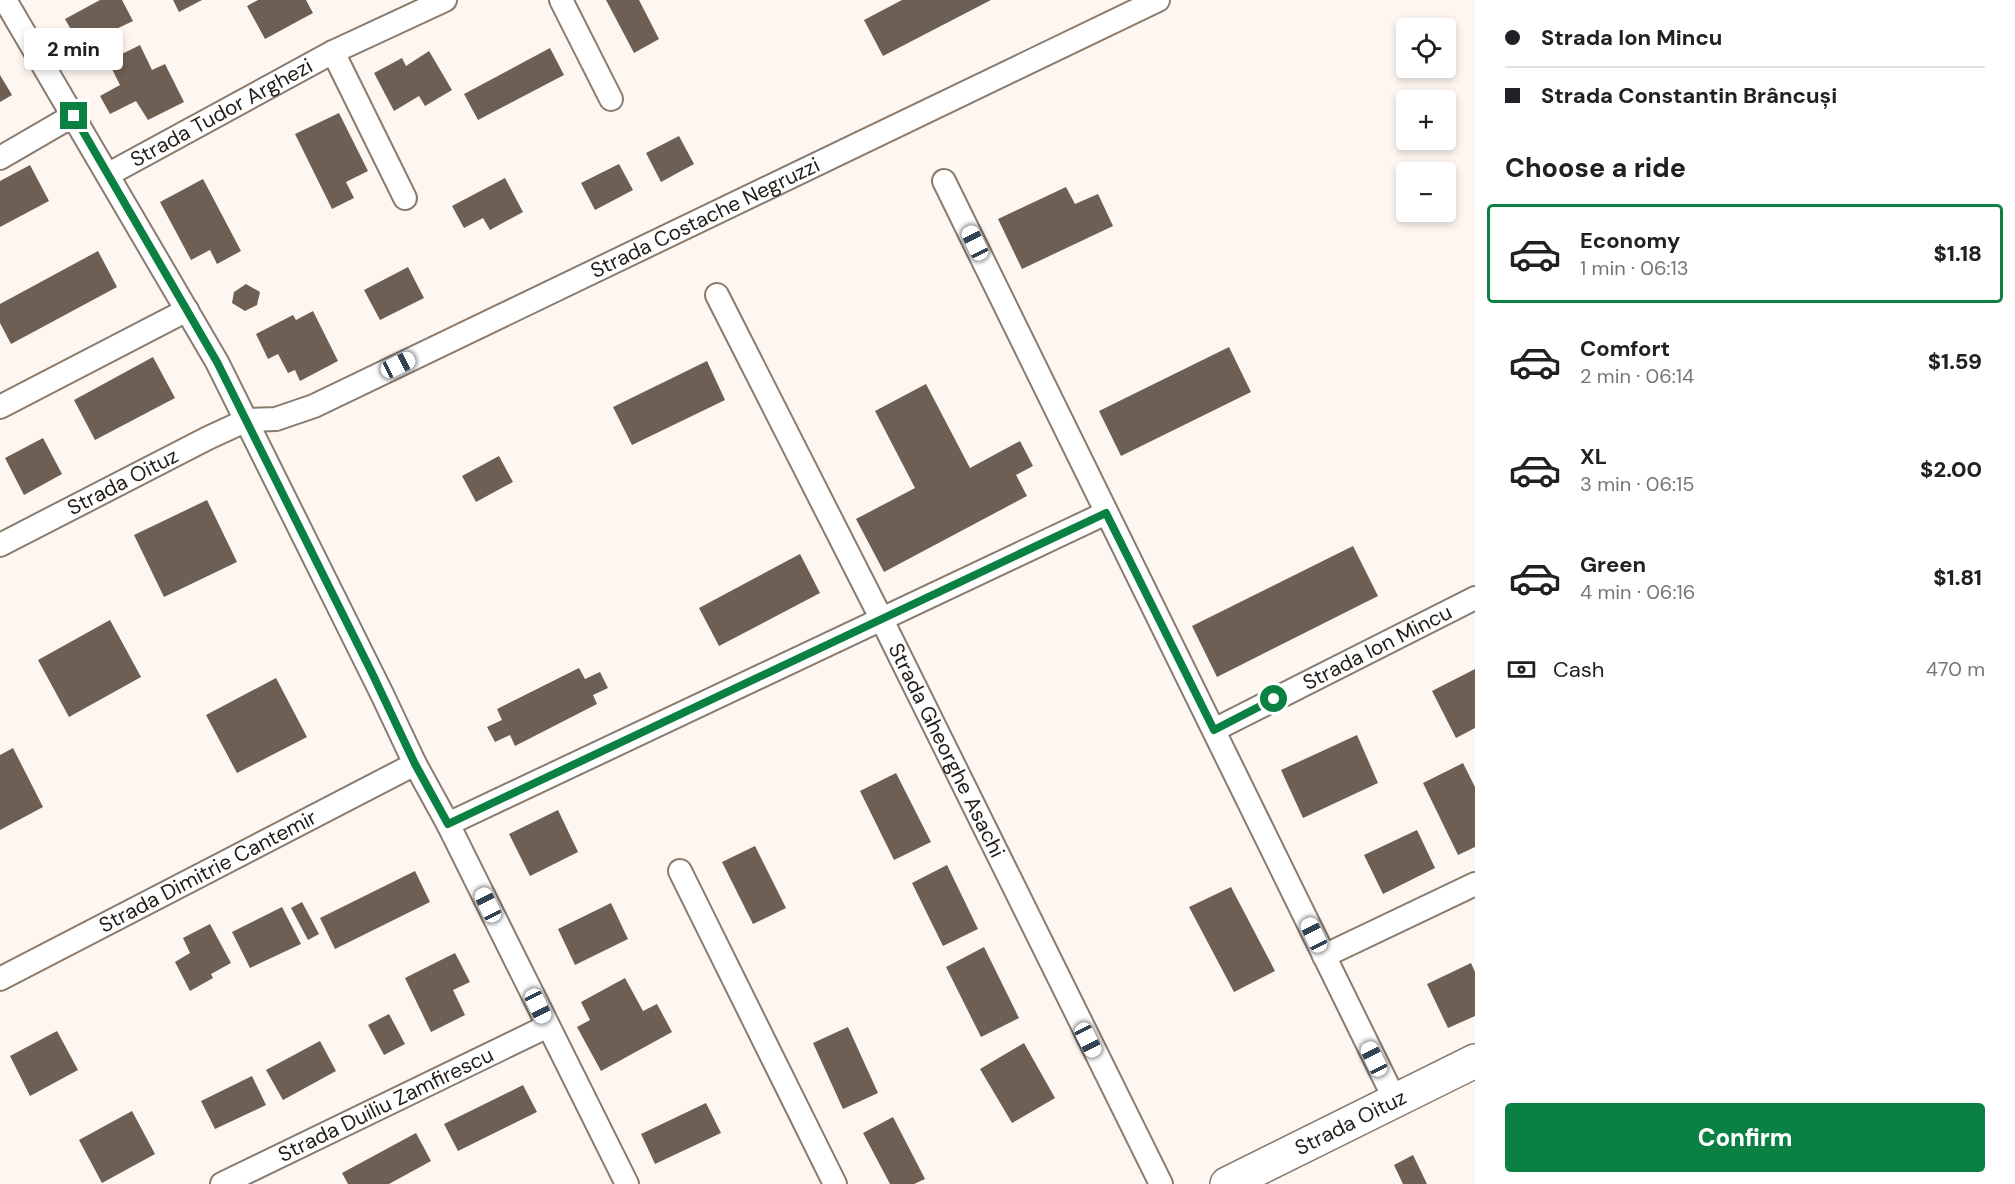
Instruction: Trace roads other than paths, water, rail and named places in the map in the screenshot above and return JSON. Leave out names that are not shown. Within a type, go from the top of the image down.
[{"type":"main road","name":"Strada Oituz","points":[[1227,1184],[1475,1061]]},
{"type":"street","points":[[5,0],[109,174],[217,362],[415,764],[448,824],[627,1184]]},
{"type":"street","name":"Strada Tudor Arghezi","points":[[109,174],[333,52],[445,0]]},
{"type":"street","points":[[561,0],[611,99]]},
{"type":"street","name":"Strada Costache Negruzzi","points":[[247,420],[276,419],[314,406],[1158,0]]},
{"type":"street","name":"Strada Tudor Arghezi","points":[[333,52],[405,198]]},
{"type":"street","points":[[0,158],[74,116]]},
{"type":"street","points":[[944,181],[1395,1100]]},
{"type":"street","points":[[717,295],[880,618],[1106,513]]},
{"type":"street","points":[[0,407],[187,310]]},
{"type":"street","name":"Strada Oituz","points":[[0,545],[197,443],[247,420]]},
{"type":"street","name":"Strada Ion Mincu","points":[[1214,730],[1475,598]]},
{"type":"street","name":"Strada Gheorghe Asachi","points":[[448,824],[880,618],[1161,1184]]},
{"type":"street","name":"Strada Dimitrie Cantemir","points":[[0,979],[415,764]]},
{"type":"street","points":[[680,871],[835,1184]]},
{"type":"street","points":[[1324,956],[1475,884]]},
{"type":"street","name":"Strada Duiliu Zamfirescu","points":[[222,1184],[548,1026]]}]
